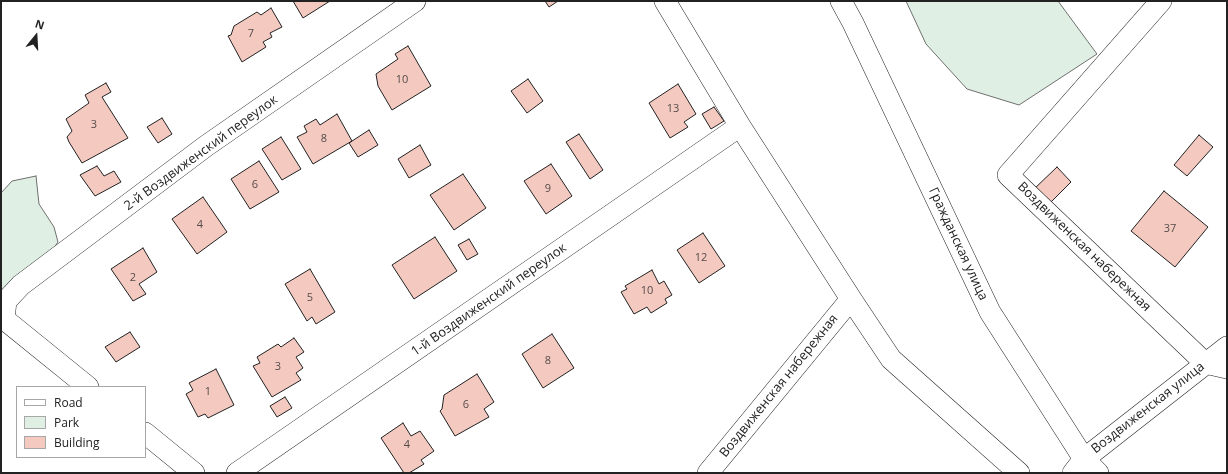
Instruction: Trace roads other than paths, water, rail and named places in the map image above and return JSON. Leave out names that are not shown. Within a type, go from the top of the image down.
[{"type":"street","name":"2-й Воздвиженский переулок","points":[[87,386],[4,319],[6,301],[21,285],[206,146],[415,1]]},
{"type":"street","points":[[665,1],[740,126],[891,359],[1019,473]]},
{"type":"street","name":"Гражданская улица","points":[[841,1],[853,23],[990,312],[1085,468]]},
{"type":"street","name":"Воздвиженская набережная","points":[[1161,1],[1008,176],[1205,363]]},
{"type":"street","name":"1-й Воздвиженский переулок","points":[[237,473],[740,126]]},
{"type":"street","name":"Воздвиженская набережная","points":[[708,473],[851,299]]},
{"type":"street","name":"Воздвиженская улица","points":[[1085,468],[1205,363],[1227,346]]},
{"type":"street","points":[[1205,363],[1227,368]]},
{"type":"street","points":[[146,434],[194,473]]}]
